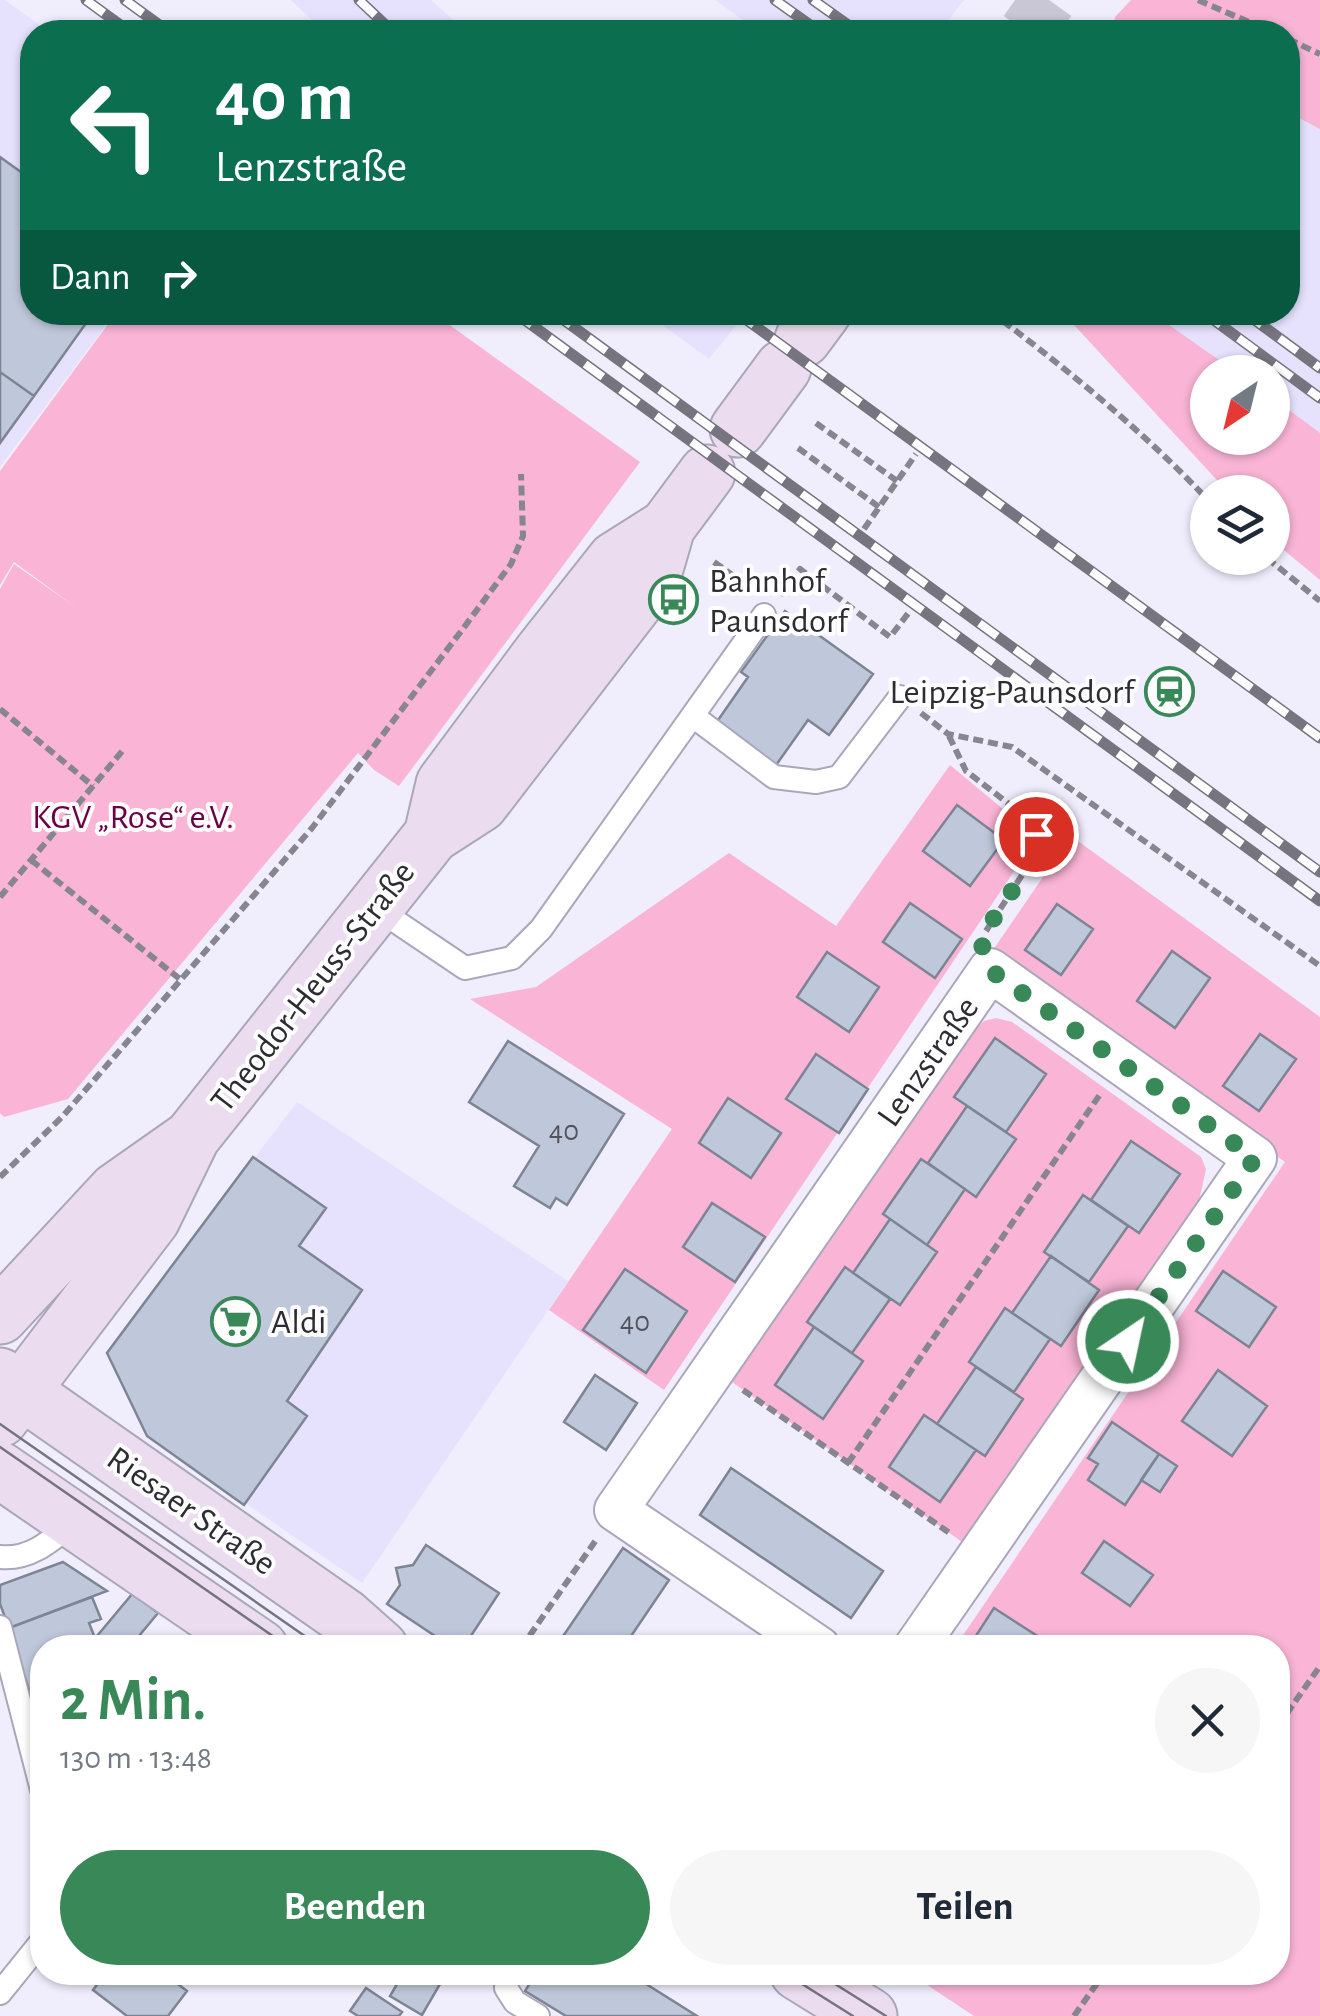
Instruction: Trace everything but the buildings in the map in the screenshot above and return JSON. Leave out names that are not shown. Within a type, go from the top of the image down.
[{"type":"main road","points":[[738,429],[803,340]]},
{"type":"main road","name":"Theodor-Heuss-Straße","points":[[8,1396],[152,1219],[192,1138],[432,834],[444,784],[543,651],[615,560],[667,527],[707,473]]},
{"type":"main road","name":"Theodor-Heuss-Straße","points":[[0,1316],[116,1191],[192,1138]]},
{"type":"main road","name":"Riesaer Straße","points":[[8,1396],[345,1616],[366,1635]]},
{"type":"main road","points":[[0,1470],[241,1635]]},
{"type":"main road","points":[[819,1985],[869,2016]]},
{"type":"street","name":"Lenzstraße","points":[[616,1510],[990,970],[1255,1158],[925,1635]]},
{"type":"street","points":[[616,1510],[800,1635]]},
{"type":"lane","points":[[376,908],[465,968],[512,958],[540,929],[693,716],[764,606]]},
{"type":"lane","points":[[693,716],[774,777],[816,782],[840,778],[900,698]]},
{"type":"lane","points":[[0,1557],[15,1558],[42,1548],[74,1520]]},
{"type":"lane","points":[[0,1627],[30,1735]]},
{"type":"lane","points":[[0,1993],[30,1956]]},
{"type":"lane","points":[[507,1985],[515,2002],[538,2016]]},
{"type":"path","points":[[1198,0],[1244,20]]},
{"type":"path","points":[[1008,325],[1069,371],[1190,481]]},
{"type":"path","points":[[816,423],[897,482]]},
{"type":"path","points":[[798,448],[879,506]]},
{"type":"path","points":[[864,528],[916,454]]},
{"type":"path","points":[[0,1177],[63,1116],[332,803],[511,564],[523,536],[521,474]]},
{"type":"path","points":[[714,562],[764,606],[800,569],[890,637],[910,610]]},
{"type":"path","points":[[1288,575],[1320,601]]},
{"type":"path","points":[[900,698],[948,734],[1012,747],[1320,966]]},
{"type":"path","points":[[0,709],[93,786]]},
{"type":"path","points":[[948,734],[966,772],[1030,820],[1036,834],[1036,855],[980,939],[990,970]]},
{"type":"path","points":[[0,897],[124,748]]},
{"type":"path","points":[[31,860],[181,980]]},
{"type":"path","points":[[848,1463],[1121,1064]]},
{"type":"path","points":[[714,1370],[980,1554]]},
{"type":"path","points":[[531,1635],[616,1510]]},
{"type":"path","points":[[1290,1709],[1320,1666]]},
{"type":"path","points":[[1074,2016],[1096,1985]]},
{"type":"shaded area","points":[[0,0],[5,0],[32,20],[20,20],[20,325],[106,325],[0,467]]},
{"type":"shaded area","points":[[291,0],[431,0],[454,20],[312,20]]},
{"type":"shaded area","points":[[715,0],[964,0],[948,20],[743,20]]},
{"type":"shaded area","points":[[1300,56],[1320,65],[1320,485],[1289,455],[1290,355],[1190,355],[1190,364],[1108,325],[1300,325]]},
{"type":"shaded area","points":[[662,325],[736,325],[709,359]]},
{"type":"shaded area","points":[[297,1102],[568,1281],[362,1583],[147,1436],[107,1353]]},
{"type":"green space","points":[[1131,0],[1320,0],[1320,129],[1300,118],[1300,20],[1115,20]]},
{"type":"green space","name":"KGV „Rose“ e.V.","points":[[107,325],[450,325],[640,462],[399,786],[374,770],[358,753],[68,1099],[4,1117],[0,1113],[0,589],[14,564],[74,606],[14,562],[0,585],[0,471]]},
{"type":"green space","points":[[1074,325],[1169,325],[1212,355],[1190,355],[1190,451]]},
{"type":"green space","points":[[1290,411],[1320,433],[1320,580],[1290,555],[1290,475],[1212,475],[1194,455],[1290,455]]},
{"type":"green space","points":[[950,765],[1027,829],[1023,858],[664,1390],[549,1310],[672,1129],[470,999],[536,987],[729,853],[836,926]]},
{"type":"green space","points":[[1071,836],[1320,1017],[1320,2016],[974,2016],[927,1985],[1290,1985],[1290,1635],[963,1635],[1285,1162],[991,953]]},
{"type":"green space","points":[[996,1018],[1012,1022],[1201,1157],[1206,1169],[1199,1201],[968,1546],[732,1382],[972,1032],[984,1021]]},
{"type":"tunnel","points":[[1035,20],[1049,0]]},
{"type":"tram line","points":[[0,1424],[303,1635]]},
{"type":"tram line","points":[[0,1447],[271,1635]]},
{"type":"tram line","points":[[804,1985],[853,2016]]},
{"type":"tram line","points":[[837,1985],[886,2016]]},
{"type":"railway","points":[[86,0],[114,20]]},
{"type":"railway","points":[[125,0],[152,20]]},
{"type":"railway","points":[[359,0],[380,20]]},
{"type":"railway","points":[[775,0],[803,20]]},
{"type":"railway","points":[[813,0],[841,20]]},
{"type":"railway","points":[[532,325],[1320,901]]},
{"type":"railway","points":[[571,325],[1320,872]]},
{"type":"railway","points":[[754,325],[1320,738]]},
{"type":"railway","points":[[1221,325],[1320,398]]},
{"type":"railway","points":[[1262,325],[1320,368]]},
{"type":"place","name":"Bahnhof Paunsdorf","points":[[674,600]]},
{"type":"place","name":"Leipzig-Paunsdorf","points":[[1169,691]]},
{"type":"place","name":"Aldi","points":[[236,1321]]},
{"type":"route","points":[[1036,834],[1036,855],[980,939],[990,970],[1255,1158],[1128,1341]]}]
